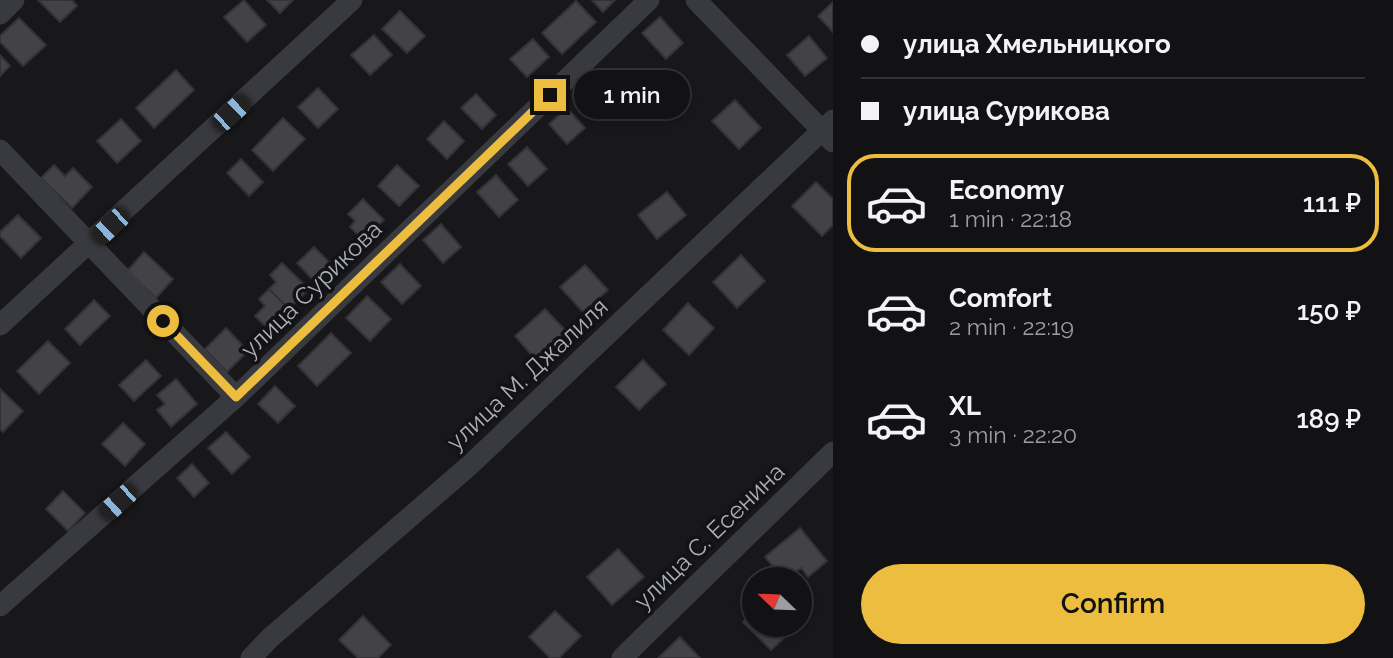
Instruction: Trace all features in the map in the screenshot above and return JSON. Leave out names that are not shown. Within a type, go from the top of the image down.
[{"type":"street","points":[[0,14],[14,0]]},
{"type":"street","points":[[0,325],[352,0]]},
{"type":"street","name":"улица Сурикова","points":[[0,606],[236,397],[649,0]]},
{"type":"street","points":[[696,0],[829,130]]},
{"type":"street","name":"улица М. Джалиля","points":[[251,658],[270,638],[470,465],[829,130]]},
{"type":"street","points":[[0,150],[236,397]]},
{"type":"street","name":"улица С. Есенина","points":[[622,658],[833,452]]},
{"type":"building","points":[[38,0],[72,0],[77,6],[60,22]]},
{"type":"building","points":[[244,0],[266,25],[247,42],[224,17]]},
{"type":"building","points":[[267,0],[293,0],[280,13]]},
{"type":"building","points":[[592,0],[615,0],[603,12]]},
{"type":"building","points":[[576,1],[596,22],[562,54],[542,33]]},
{"type":"building","points":[[833,2],[833,32],[818,16]]},
{"type":"building","points":[[400,11],[425,36],[407,53],[382,29]]},
{"type":"building","points":[[660,17],[683,43],[666,59],[642,33]]},
{"type":"building","points":[[19,18],[46,45],[23,66],[0,42],[0,36]]},
{"type":"building","points":[[374,35],[392,55],[370,75],[351,55]]},
{"type":"building","points":[[809,36],[827,58],[805,76],[787,55]]},
{"type":"building","points":[[533,39],[549,57],[527,77],[510,59]]},
{"type":"building","points":[[0,55],[10,66],[0,76]]},
{"type":"building","points":[[176,70],[194,90],[154,128],[136,108]]},
{"type":"building","points":[[606,71],[633,99],[613,118],[586,90]]},
{"type":"building","points":[[318,88],[338,109],[318,128],[298,107]]},
{"type":"building","points":[[476,94],[496,115],[482,129],[461,108]]},
{"type":"building","points":[[735,100],[761,128],[739,149],[712,121]]},
{"type":"building","points":[[567,108],[585,128],[567,144],[549,124]]},
{"type":"building","points":[[283,118],[305,139],[273,171],[252,150]]},
{"type":"building","points":[[121,119],[141,141],[117,163],[97,141]]},
{"type":"building","points":[[444,121],[464,141],[447,159],[427,139]]},
{"type":"building","points":[[527,147],[547,169],[528,186],[508,164]]},
{"type":"building","points":[[241,159],[263,182],[249,196],[227,173]]},
{"type":"building","points":[[54,165],[65,176],[73,168],[92,187],[72,208],[41,178]]},
{"type":"building","points":[[397,165],[419,186],[399,206],[378,186]]},
{"type":"building","points":[[496,175],[518,200],[499,217],[477,192]]},
{"type":"building","points":[[816,182],[833,199],[833,225],[822,236],[792,206]]},
{"type":"building","points":[[667,192],[686,215],[657,239],[638,215]]},
{"type":"building","points":[[363,199],[384,220],[363,240],[350,227],[355,221],[348,214]]},
{"type":"building","points":[[18,215],[41,238],[21,258],[0,236],[0,232]]},
{"type":"building","points":[[441,224],[461,247],[443,263],[423,240]]},
{"type":"building","points":[[314,247],[334,267],[317,284],[297,263]]},
{"type":"building","points":[[144,252],[173,279],[156,298],[127,271]]},
{"type":"building","points":[[741,255],[765,281],[737,308],[713,282]]},
{"type":"building","points":[[282,263],[309,289],[289,309],[269,289],[276,282],[270,275]]},
{"type":"building","points":[[400,264],[421,286],[402,304],[381,282]]},
{"type":"building","points":[[585,265],[608,290],[583,312],[560,287]]},
{"type":"building","points":[[269,289],[289,309],[269,330],[255,316],[265,306],[259,299]]},
{"type":"building","points":[[367,296],[391,319],[370,341],[346,318]]},
{"type":"building","points":[[94,300],[110,316],[80,345],[65,329]]},
{"type":"building","points":[[688,303],[714,328],[689,355],[663,330]]},
{"type":"building","points":[[545,309],[567,332],[536,360],[515,336]]},
{"type":"building","points":[[226,328],[248,351],[227,372],[205,349]]},
{"type":"building","points":[[331,333],[351,353],[317,386],[298,366]]},
{"type":"building","points":[[48,341],[70,363],[39,394],[17,371]]},
{"type":"building","points":[[146,360],[161,376],[134,401],[119,385]]},
{"type":"building","points":[[643,360],[666,384],[639,410],[616,387]]},
{"type":"building","points":[[176,379],[197,404],[171,427],[157,410],[165,404],[157,395]]},
{"type":"building","points":[[275,386],[295,406],[278,423],[258,404]]},
{"type":"building","points":[[0,389],[23,411],[3,432],[0,429]]},
{"type":"building","points":[[123,423],[145,444],[125,466],[102,444]]},
{"type":"building","points":[[226,432],[250,457],[232,474],[208,448]]},
{"type":"building","points":[[192,464],[209,483],[194,497],[177,478]]},
{"type":"building","points":[[63,491],[85,513],[68,531],[46,509]]},
{"type":"building","points":[[800,528],[827,561],[812,574],[812,567],[773,567],[765,557]]},
{"type":"building","points":[[618,549],[644,577],[612,605],[587,577]]},
{"type":"building","points":[[555,611],[581,636],[559,658],[550,658],[529,637]]},
{"type":"building","points":[[363,616],[391,645],[378,658],[358,658],[339,640]]},
{"type":"building","points":[[680,637],[700,658],[658,658]]},
{"type":"building","points":[[758,637],[785,637],[771,650]]},
{"type":"route","points":[[163,321],[236,397],[550,95]]}]
